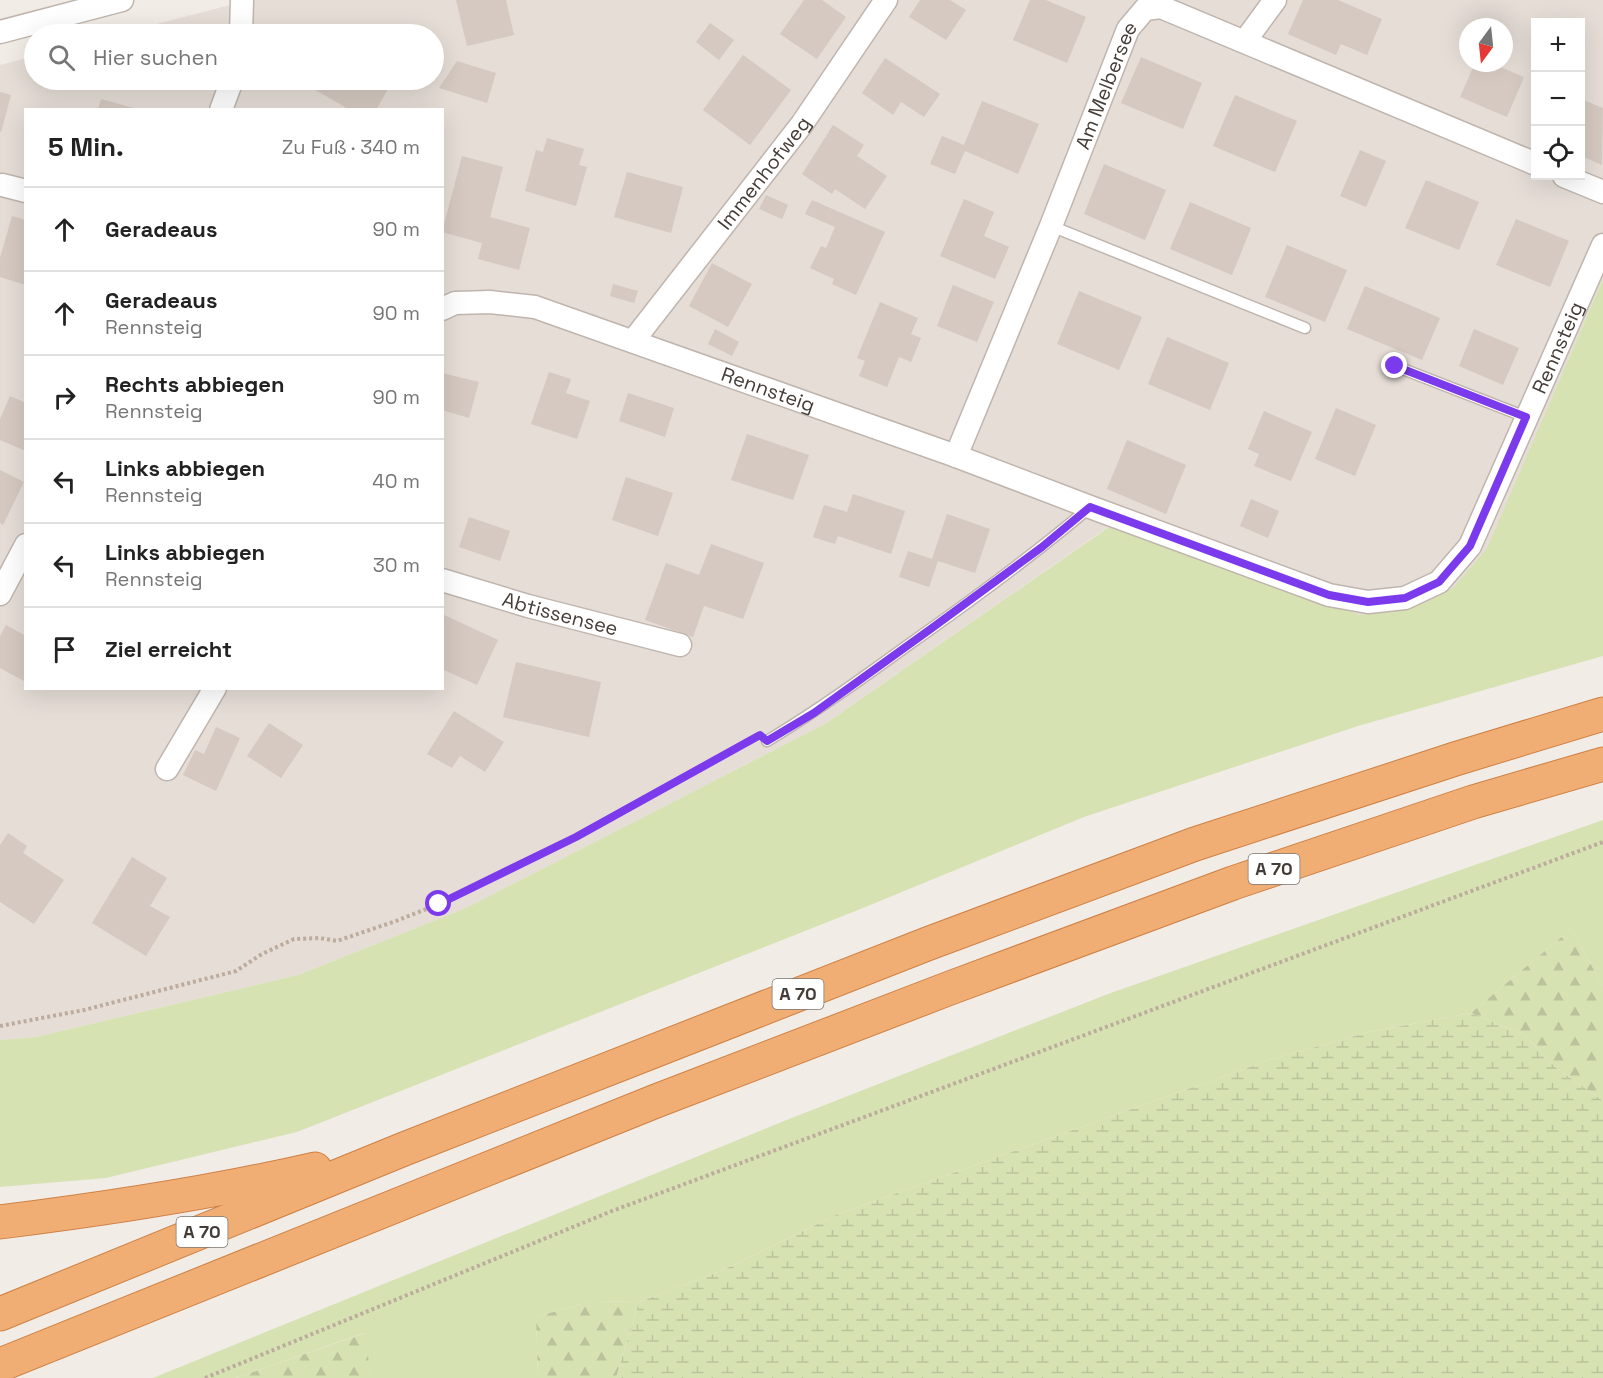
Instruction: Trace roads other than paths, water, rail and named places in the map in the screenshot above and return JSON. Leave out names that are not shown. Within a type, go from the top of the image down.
[{"type":"highway","name":"A 70","points":[[0,1314],[404,1149],[916,948],[1195,844],[1455,759],[1603,714]]},
{"type":"highway","name":"A 70","points":[[0,1365],[656,1101],[950,988],[1233,883],[1473,802],[1603,764]]},
{"type":"highway","points":[[0,1222],[77,1213],[215,1189],[404,1149]]},
{"type":"highway","points":[[2,1378],[31,1353]]},
{"type":"street","points":[[30,24],[122,0]]},
{"type":"street","points":[[241,24],[242,0]]},
{"type":"street","name":"Immenhofweg","points":[[633,340],[802,124],[886,0]]},
{"type":"street","points":[[1245,41],[1275,0]]},
{"type":"street","name":"Am Melbersee","points":[[956,456],[1051,226],[1128,29],[1145,9],[1161,7],[1531,162]]},
{"type":"street","points":[[0,32],[24,26]]},
{"type":"street","points":[[222,108],[228,90]]},
{"type":"street","points":[[1574,180],[1603,192]]},
{"type":"street","points":[[2,185],[24,190]]},
{"type":"street","name":"Rennsteig","points":[[444,308],[456,303],[490,302],[535,308],[633,340],[956,456],[1329,595],[1368,602],[1405,598],[1439,582],[1470,546],[1603,245]]},
{"type":"street","points":[[0,594],[24,549]]},
{"type":"street","name":"Abtissensee","points":[[444,581],[528,606],[680,645]]},
{"type":"street","points":[[167,769],[213,690]]},
{"type":"lane","points":[[1051,226],[1305,328]]},
{"type":"lane","name":"Rennsteig","points":[[1395,366],[1526,417]]},
{"type":"lane","points":[[767,741],[814,713],[932,628],[1042,547],[1090,507]]}]
